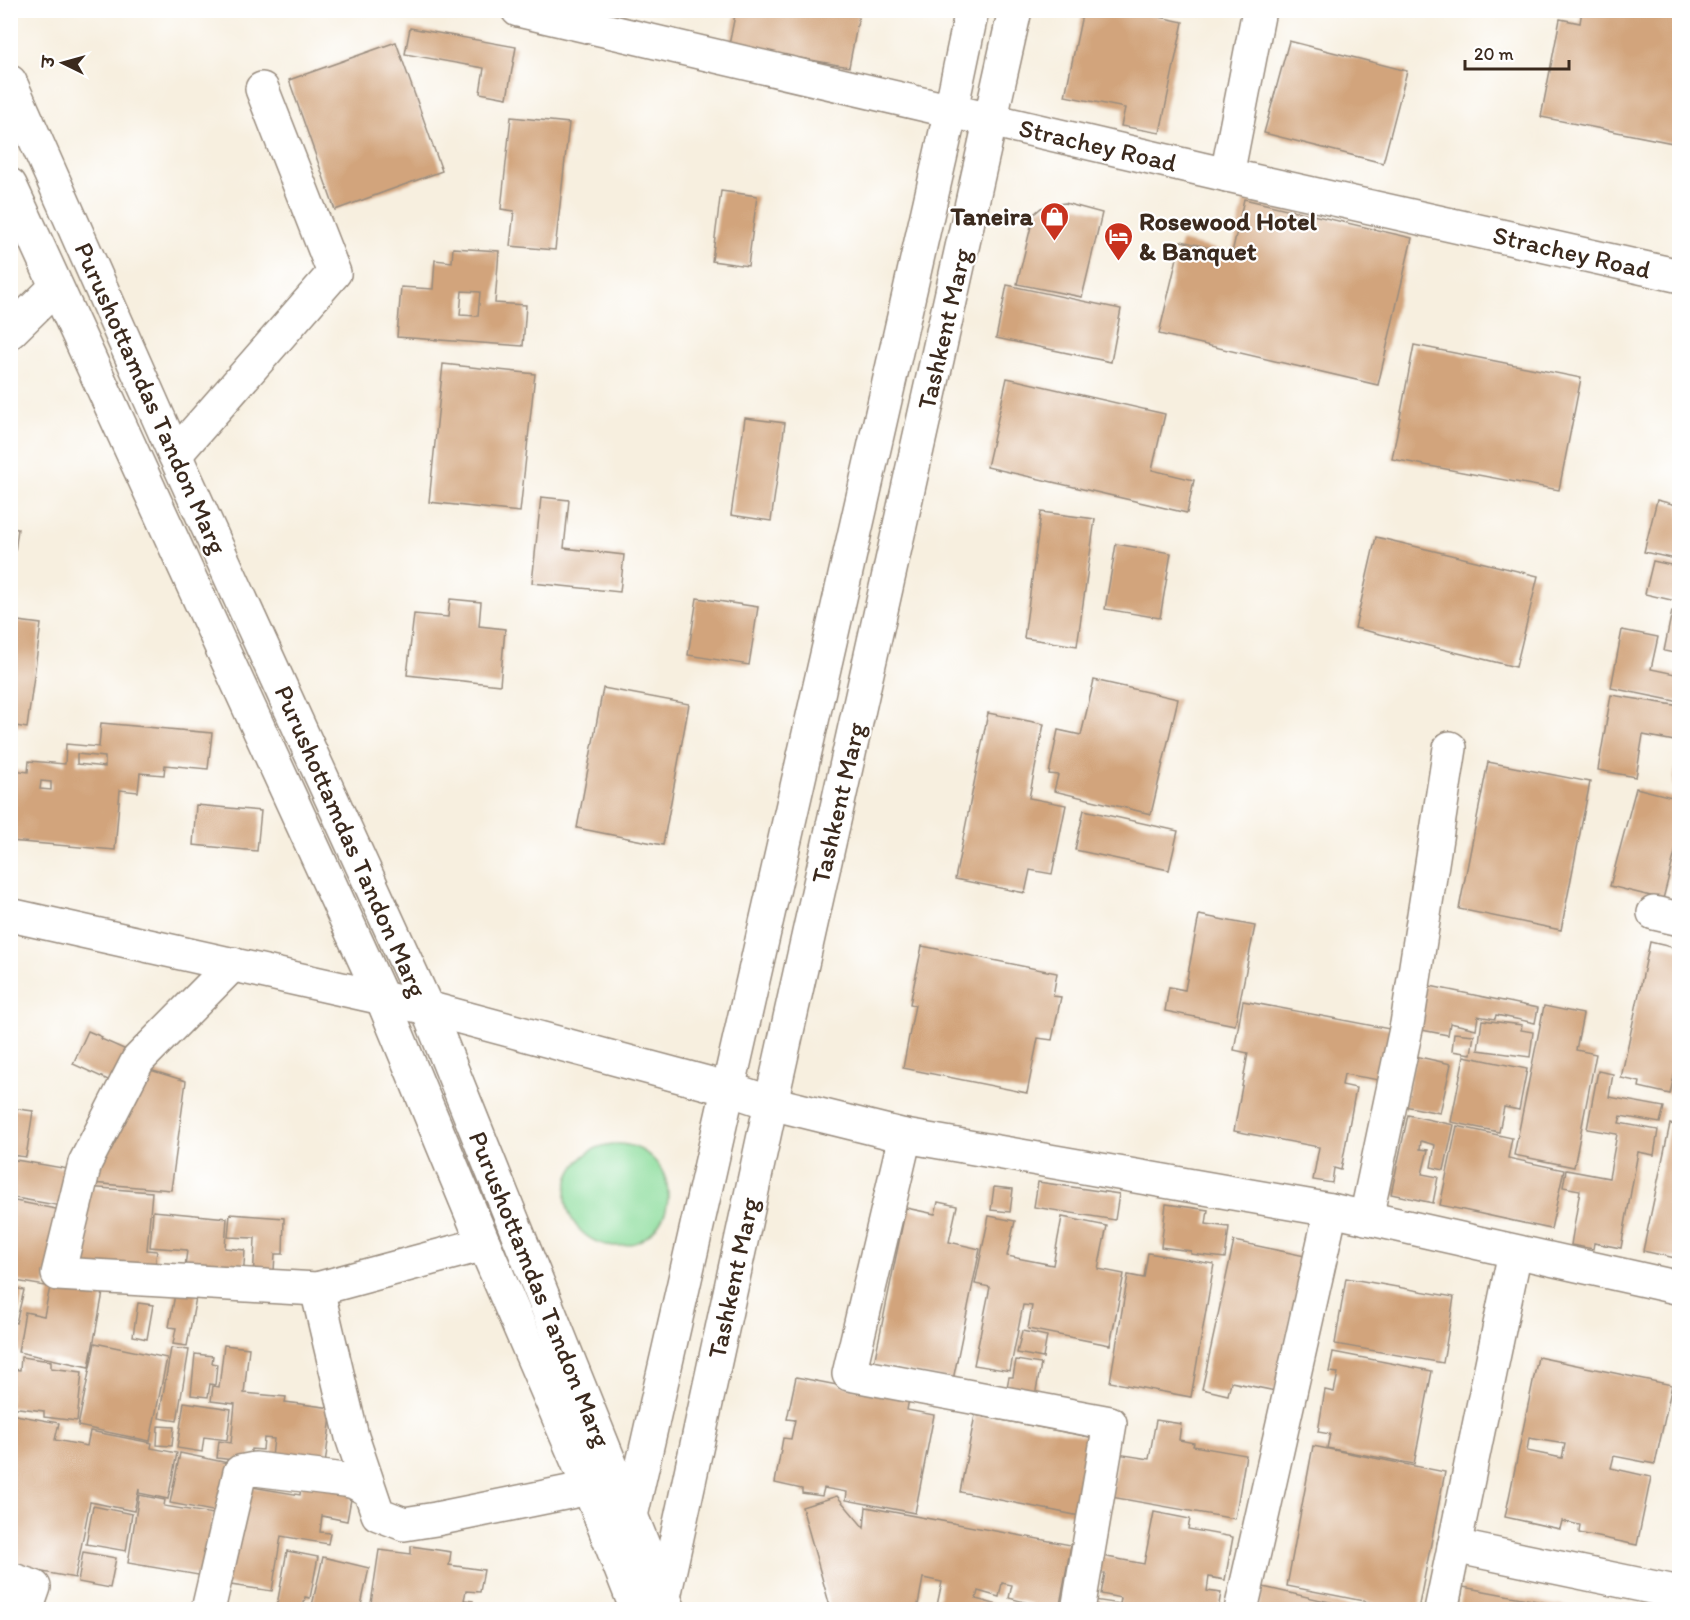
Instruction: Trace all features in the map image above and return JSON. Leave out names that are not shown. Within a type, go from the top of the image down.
[{"type":"street","name":"Strachey Road","points":[[518,10],[1227,175],[1680,276]]},
{"type":"street","name":"Tashkent Marg","points":[[631,1516],[972,10]]},
{"type":"street","name":"Tashkent Marg","points":[[657,1605],[1015,10]]},
{"type":"street","points":[[1227,175],[1259,10]]},
{"type":"street","name":"Purushottamdas Tandon Marg","points":[[10,82],[175,455],[427,1008],[631,1516],[657,1605]]},
{"type":"street","points":[[175,455],[334,273],[262,89]]},
{"type":"street","points":[[10,185],[382,998],[588,1488],[657,1605]]},
{"type":"street","points":[[10,332],[56,287]]},
{"type":"street","points":[[1366,1218],[1407,1024],[1450,748]]},
{"type":"street","points":[[10,915],[427,1008],[729,1089],[771,1103],[905,1136],[1331,1210],[1680,1288]]},
{"type":"street","points":[[233,964],[138,1060],[85,1163],[58,1274],[316,1289],[484,1244]]},
{"type":"street","points":[[905,1136],[849,1374],[1110,1423],[1078,1610]]},
{"type":"street","points":[[1241,1610],[1331,1210]]},
{"type":"street","points":[[1442,1610],[1515,1252]]},
{"type":"street","points":[[316,1289],[352,1437],[378,1514],[404,1524],[588,1488]]},
{"type":"street","points":[[208,1610],[240,1472],[255,1469],[345,1480],[369,1490]]},
{"type":"street","points":[[1454,1546],[1680,1593]]},
{"type":"street","points":[[10,1579],[34,1587],[27,1610]]},
{"type":"green space","points":[[617,1144],[637,1147],[646,1152],[660,1166],[665,1175],[668,1195],[665,1215],[660,1224],[646,1238],[637,1243],[617,1246],[597,1243],[588,1238],[574,1224],[569,1215],[566,1195],[569,1175],[574,1166],[588,1152],[597,1147]]},
{"type":"building","points":[[736,10],[860,10],[849,67],[729,45]]},
{"type":"building","points":[[1083,10],[1127,10],[1183,22],[1160,133],[1121,126],[1125,108],[1065,96]]},
{"type":"building","points":[[1582,10],[1680,10],[1680,110],[1673,143],[1541,117],[1560,19],[1580,23]]},
{"type":"building","points":[[410,28],[516,47],[507,98],[480,93],[484,68],[405,54]]},
{"type":"building","points":[[1289,41],[1407,71],[1383,163],[1264,133]]},
{"type":"building","points":[[396,42],[442,171],[335,210],[289,80]]},
{"type":"building","points":[[511,117],[569,123],[555,250],[510,246],[514,211],[501,209]]},
{"type":"building","points":[[721,191],[757,196],[748,266],[712,261]]},
{"type":"building","points":[[1244,199],[1412,238],[1378,385],[1159,334],[1181,241],[1232,253]]},
{"type":"building","points":[[1065,203],[1102,213],[1082,297],[1017,284],[1034,214],[1041,208]]},
{"type":"building","points":[[453,248],[499,251],[495,303],[526,305],[523,346],[397,337],[401,287],[433,289],[435,260],[452,262]],"holes":[[[462,291],[480,292],[478,316],[460,315]]]},
{"type":"building","points":[[1007,285],[1121,309],[1111,362],[996,338]]},
{"type":"building","points":[[1414,345],[1581,378],[1559,490],[1392,459]]},
{"type":"building","points":[[443,364],[535,374],[520,512],[429,502]]},
{"type":"building","points":[[1007,378],[1165,414],[1152,470],[1194,480],[1187,513],[987,467]]},
{"type":"building","points":[[745,418],[785,423],[771,521],[731,515]]},
{"type":"building","points":[[541,497],[569,500],[564,548],[624,555],[620,592],[532,583]]},
{"type":"building","points":[[1657,500],[1680,506],[1680,560],[1644,552]]},
{"type":"building","points":[[1041,512],[1095,519],[1077,646],[1024,638]]},
{"type":"building","points":[[10,528],[18,529],[12,574],[10,573]]},
{"type":"building","points":[[1376,537],[1538,576],[1516,667],[1355,628]]},
{"type":"building","points":[[1116,544],[1171,553],[1160,618],[1105,609]]},
{"type":"building","points":[[1653,561],[1680,567],[1680,602],[1645,594]]},
{"type":"building","points":[[697,598],[758,607],[749,665],[688,655]]},
{"type":"building","points":[[450,599],[481,602],[479,626],[505,629],[500,685],[407,675],[414,614],[448,617]]},
{"type":"building","points":[[1672,611],[1680,612],[1680,654],[1664,651]]},
{"type":"building","points":[[10,620],[41,624],[27,728],[10,725]]},
{"type":"building","points":[[1622,630],[1658,637],[1651,669],[1680,675],[1680,702],[1611,688]]},
{"type":"building","points":[[1094,680],[1178,699],[1151,814],[1054,791],[1058,775],[1049,774],[1058,730],[1081,735]]},
{"type":"building","points":[[603,688],[689,704],[663,845],[577,828]]},
{"type":"building","points":[[1611,695],[1680,706],[1680,742],[1643,735],[1636,777],[1598,770]]},
{"type":"building","points":[[988,713],[1044,724],[1029,798],[1066,805],[1052,874],[1030,870],[1025,893],[955,879]]},
{"type":"building","points":[[101,723],[212,733],[208,769],[165,765],[164,775],[140,773],[138,792],[120,790],[115,850],[10,841],[14,770],[28,772],[29,761],[65,764],[66,744],[99,747]],"holes":[[[77,754],[105,757],[105,767],[77,764]],[[41,781],[51,782],[51,790],[40,789]]]},
{"type":"building","points":[[1678,753],[1680,753],[1680,788],[1673,786]]},
{"type":"building","points":[[1488,762],[1590,782],[1561,930],[1459,909]]},
{"type":"building","points":[[1636,788],[1680,799],[1680,833],[1663,899],[1610,886]]},
{"type":"building","points":[[196,805],[261,811],[257,851],[193,845]]},
{"type":"building","points":[[1084,810],[1178,831],[1169,870],[1075,850]]},
{"type":"building","points":[[1680,881],[1680,906],[1673,904]]},
{"type":"building","points":[[1199,915],[1255,926],[1235,1025],[1165,1011],[1169,987],[1185,990]]},
{"type":"building","points":[[1650,942],[1680,949],[1680,1050],[1670,1094],[1639,1087],[1640,1082],[1621,1078]]},
{"type":"building","points":[[922,946],[1057,973],[1053,996],[1061,997],[1052,1040],[1038,1038],[1027,1093],[903,1068],[915,1005],[910,1004]]},
{"type":"building","points":[[1420,984],[1538,1008],[1535,1023],[1496,1015],[1495,1019],[1478,1016],[1476,1029],[1450,1023],[1448,1035],[1411,1028]]},
{"type":"building","points":[[1243,1001],[1395,1030],[1385,1081],[1344,1074],[1342,1085],[1356,1088],[1341,1170],[1334,1168],[1332,1183],[1313,1180],[1319,1147],[1234,1131],[1248,1053],[1234,1050]]},
{"type":"building","points":[[1544,1006],[1583,1014],[1576,1050],[1596,1054],[1574,1167],[1514,1155]]},
{"type":"building","points":[[1482,1020],[1522,1025],[1521,1030],[1533,1032],[1530,1057],[1478,1050]]},
{"type":"building","points":[[88,1031],[133,1053],[119,1085],[73,1064]]},
{"type":"building","points":[[1454,1033],[1474,1035],[1471,1054],[1452,1051]]},
{"type":"building","points":[[1415,1056],[1451,1064],[1440,1113],[1404,1106]]},
{"type":"building","points":[[1464,1056],[1527,1069],[1519,1110],[1504,1107],[1499,1132],[1451,1122]]},
{"type":"building","points":[[147,1069],[186,1081],[171,1190],[92,1183]]},
{"type":"building","points":[[1598,1071],[1613,1074],[1609,1097],[1664,1107],[1660,1123],[1621,1116],[1619,1123],[1658,1130],[1654,1155],[1638,1152],[1621,1248],[1594,1243],[1593,1249],[1571,1245],[1580,1190],[1563,1187],[1566,1170],[1609,1178],[1617,1134],[1587,1129]]},
{"type":"building","points":[[10,1108],[33,1111],[26,1157],[10,1155]]},
{"type":"building","points":[[1408,1115],[1454,1125],[1444,1170],[1431,1167],[1435,1145],[1421,1141],[1420,1149],[1428,1150],[1422,1174],[1438,1177],[1433,1203],[1391,1194]]},
{"type":"building","points":[[1670,1124],[1680,1126],[1680,1259],[1643,1251]]},
{"type":"building","points":[[1457,1126],[1512,1138],[1508,1158],[1564,1170],[1551,1229],[1440,1205]]},
{"type":"building","points":[[10,1159],[80,1171],[73,1208],[10,1197]]},
{"type":"building","points":[[1038,1182],[1119,1194],[1115,1220],[1034,1207]]},
{"type":"building","points":[[86,1187],[152,1192],[147,1250],[157,1251],[154,1276],[75,1265]]},
{"type":"building","points":[[994,1187],[1013,1189],[1010,1212],[991,1210]]},
{"type":"building","points":[[10,1200],[61,1210],[45,1286],[10,1280]]},
{"type":"building","points":[[938,1202],[957,1206],[949,1242],[980,1249],[953,1380],[874,1363],[906,1208],[935,1214]]},
{"type":"building","points":[[1166,1204],[1208,1210],[1206,1224],[1229,1227],[1225,1258],[1191,1254],[1191,1251],[1161,1247]]},
{"type":"building","points":[[153,1211],[227,1218],[225,1248],[245,1250],[243,1280],[184,1276],[187,1250],[150,1247]]},
{"type":"building","points":[[230,1214],[284,1218],[283,1254],[275,1254],[274,1271],[253,1283],[255,1238],[228,1237]]},
{"type":"building","points":[[989,1216],[1015,1221],[1007,1256],[1053,1265],[1062,1217],[1107,1226],[1098,1269],[1124,1274],[1110,1345],[1028,1329],[1032,1306],[1023,1305],[1010,1371],[974,1365],[990,1287],[975,1284]]},
{"type":"building","points":[[1234,1241],[1305,1256],[1276,1391],[1231,1382],[1228,1395],[1202,1389]]},
{"type":"building","points":[[1148,1253],[1214,1264],[1191,1397],[1110,1382],[1128,1275],[1144,1278]]},
{"type":"building","points":[[52,1277],[104,1287],[89,1367],[18,1352],[25,1312],[44,1316]]},
{"type":"building","points":[[1346,1278],[1454,1297],[1443,1363],[1335,1344]]},
{"type":"building","points":[[10,1287],[24,1290],[16,1323],[13,1322],[11,1328]]},
{"type":"building","points":[[176,1289],[197,1292],[187,1346],[173,1344],[176,1328],[169,1327]]},
{"type":"building","points":[[138,1303],[153,1305],[147,1339],[133,1336]]},
{"type":"building","points":[[1022,1331],[1047,1336],[1043,1358],[1017,1353]]},
{"type":"building","points":[[95,1343],[167,1358],[150,1441],[78,1426]]},
{"type":"building","points":[[224,1345],[249,1348],[244,1393],[286,1397],[285,1402],[332,1408],[324,1473],[271,1466],[274,1439],[264,1438],[263,1450],[251,1449],[250,1462],[217,1458],[219,1441],[231,1443],[235,1404],[211,1401],[213,1386],[219,1387]]},
{"type":"building","points":[[171,1348],[189,1350],[177,1421],[159,1418]]},
{"type":"building","points":[[1333,1352],[1432,1371],[1414,1464],[1327,1448],[1330,1434],[1318,1432],[1325,1390],[1334,1392],[1338,1373],[1329,1372]]},
{"type":"building","points":[[195,1354],[213,1356],[212,1363],[217,1364],[215,1385],[210,1384],[208,1397],[191,1395]]},
{"type":"building","points":[[21,1357],[51,1361],[51,1368],[82,1372],[77,1421],[44,1417],[44,1411],[10,1407],[10,1369],[20,1370]]},
{"type":"building","points":[[1538,1357],[1672,1385],[1655,1464],[1614,1456],[1611,1468],[1651,1477],[1637,1545],[1579,1533],[1580,1525],[1562,1521],[1560,1529],[1505,1517]],"holes":[[[1529,1438],[1565,1444],[1562,1458],[1527,1451]]]},
{"type":"building","points":[[1016,1360],[1041,1364],[1035,1396],[1006,1392],[1009,1377],[1013,1377]]},
{"type":"building","points":[[796,1377],[909,1399],[907,1410],[934,1415],[915,1513],[846,1500],[847,1492],[824,1488],[822,1496],[802,1493],[802,1489],[775,1483],[783,1438],[791,1439],[795,1420],[787,1419]]},
{"type":"building","points":[[184,1402],[231,1409],[227,1440],[204,1437],[202,1452],[177,1448]]},
{"type":"building","points":[[10,1414],[59,1423],[55,1440],[87,1446],[90,1431],[152,1443],[151,1448],[177,1453],[168,1499],[139,1493],[139,1489],[134,1511],[90,1502],[75,1578],[10,1566]]},
{"type":"building","points":[[975,1415],[1095,1438],[1080,1516],[960,1492]]},
{"type":"building","points":[[1156,1420],[1181,1424],[1179,1440],[1194,1443],[1193,1446],[1246,1455],[1235,1519],[1111,1497],[1118,1454],[1149,1459]]},
{"type":"building","points":[[158,1426],[174,1427],[172,1446],[157,1445]]},
{"type":"building","points":[[1313,1446],[1445,1472],[1418,1610],[1287,1586]]},
{"type":"building","points":[[180,1453],[238,1465],[228,1514],[170,1503]]},
{"type":"building","points":[[302,1480],[353,1488],[347,1521],[322,1516],[320,1532],[330,1533],[328,1544],[281,1536],[272,1591],[224,1584],[240,1485],[300,1495]]},
{"type":"building","points":[[139,1495],[165,1500],[164,1506],[214,1514],[204,1576],[128,1563]]},
{"type":"building","points":[[837,1496],[864,1528],[866,1507],[1071,1545],[1059,1610],[1031,1610],[1032,1604],[1009,1598],[1012,1585],[1002,1583],[999,1597],[978,1591],[976,1599],[1016,1610],[936,1610],[942,1582],[923,1578],[917,1610],[831,1610],[802,1507]]},
{"type":"building","points":[[93,1506],[132,1514],[126,1551],[86,1544]]},
{"type":"building","points":[[1154,1512],[1190,1519],[1188,1529],[1233,1537],[1225,1580],[1209,1577],[1207,1591],[1221,1593],[1218,1610],[1086,1610],[1088,1599],[1120,1604],[1121,1598],[1101,1594],[1105,1573],[1094,1571],[1096,1555],[1144,1564]]},
{"type":"building","points":[[411,1546],[451,1552],[449,1565],[484,1570],[480,1592],[466,1591],[464,1600],[473,1601],[472,1610],[370,1610],[379,1550],[411,1554]]},
{"type":"building","points":[[287,1551],[318,1557],[310,1598],[305,1597],[303,1610],[276,1610]]},
{"type":"building","points":[[83,1552],[116,1558],[110,1588],[78,1582]]},
{"type":"building","points":[[323,1557],[369,1568],[360,1610],[311,1610]]},
{"type":"building","points":[[1263,1587],[1361,1609],[1361,1610],[1258,1610]]},
{"type":"building","points":[[1463,1587],[1574,1608],[1574,1610],[1459,1610]]},
{"type":"place","name":"Taneira","points":[[1054,242]]},
{"type":"place","name":"Rosewood Hotel & Banquet","points":[[1118,262]]}]
